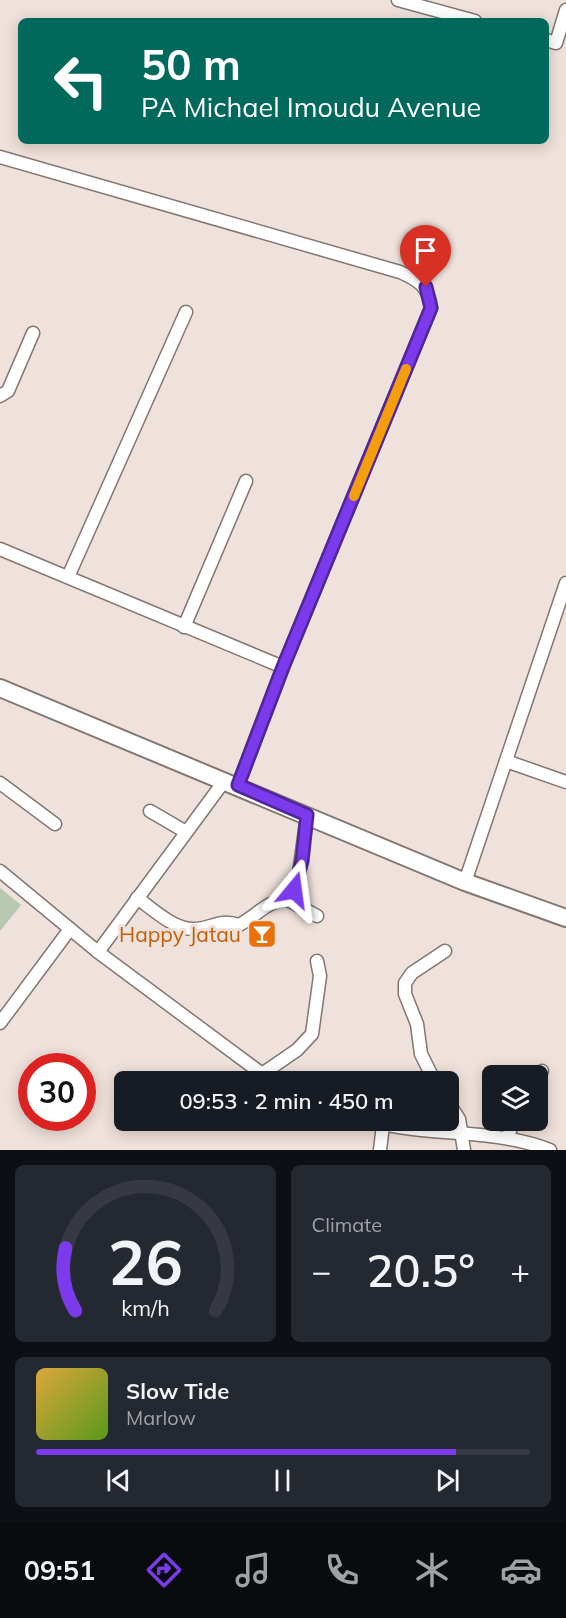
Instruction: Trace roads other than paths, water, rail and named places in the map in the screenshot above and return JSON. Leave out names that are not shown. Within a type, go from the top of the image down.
[{"type":"street","points":[[398,0],[438,5],[468,18]]},
{"type":"street","points":[[556,43],[566,10]]},
{"type":"street","points":[[0,157],[380,266],[415,279],[426,287],[431,308],[283,667],[232,782],[186,832],[98,952]]},
{"type":"street","points":[[68,577],[186,312]]},
{"type":"street","points":[[0,396],[8,391],[33,333]]},
{"type":"street","points":[[184,627],[246,481]]},
{"type":"street","points":[[0,549],[283,667]]},
{"type":"street","points":[[465,882],[566,583]]},
{"type":"street","points":[[0,688],[232,782],[465,882],[566,918]]},
{"type":"street","points":[[506,761],[566,782]]},
{"type":"street","points":[[0,783],[55,824]]},
{"type":"street","points":[[150,811],[186,832]]},
{"type":"street","points":[[288,900],[298,881],[307,815]]},
{"type":"street","points":[[0,871],[98,952],[258,1071]]},
{"type":"street","points":[[137,898],[180,927],[195,929],[226,921],[239,925],[257,915],[270,902],[288,900],[317,916]]},
{"type":"street","points":[[0,1023],[70,929]]},
{"type":"street","points":[[430,1071],[421,1053],[417,1024],[405,994],[405,983],[412,973],[445,951]]},
{"type":"street","points":[[266,1071],[297,1050],[312,1034],[320,976],[317,961]]},
{"type":"street","points":[[459,1119],[464,1150]]},
{"type":"street","points":[[380,1150],[382,1131]]},
{"type":"street","points":[[443,1131],[508,1136],[550,1150]]},
{"type":"street","points":[[508,1136],[510,1131]]},
{"type":"place","name":"Happy Jatau","points":[[262,934]]}]
